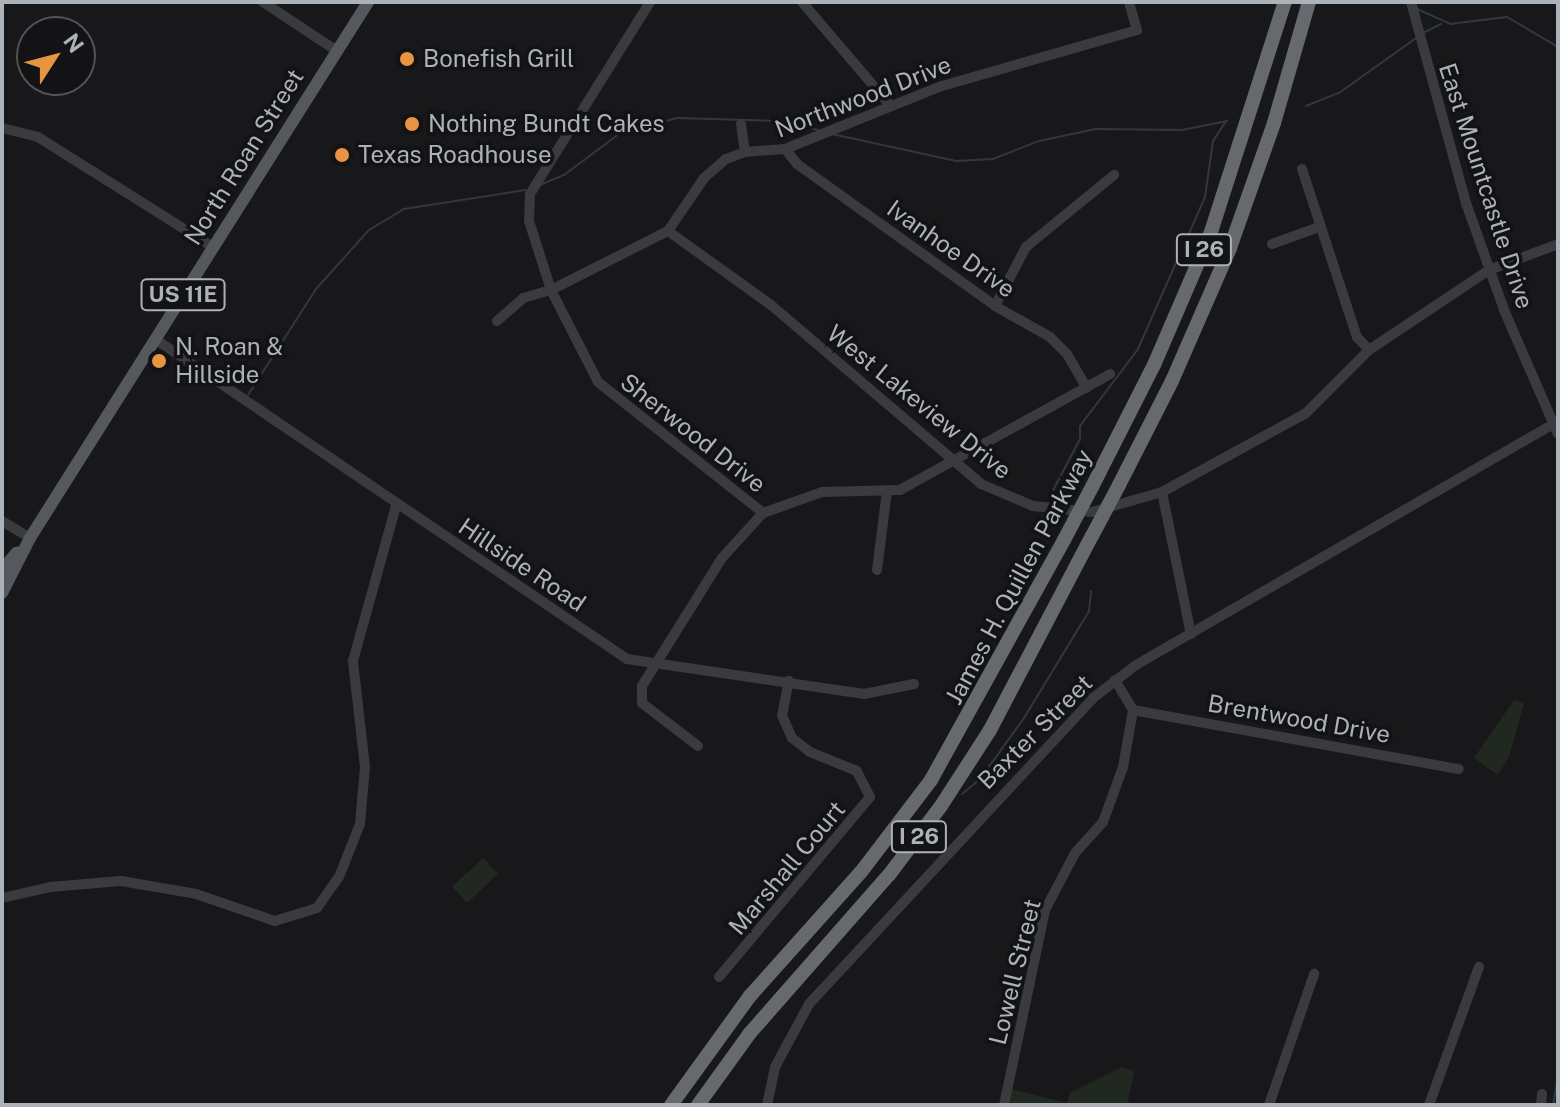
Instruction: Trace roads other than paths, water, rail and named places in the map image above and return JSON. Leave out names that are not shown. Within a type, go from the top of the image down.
[{"type":"highway","name":"James H. Quillen Parkway","points":[[671,1105],[742,1005],[861,872],[931,780],[1064,540],[1154,365],[1210,235],[1285,2]]},
{"type":"highway","name":"James H. Quillen Parkway","points":[[698,1105],[759,1022],[889,875],[941,806],[990,730],[1172,381],[1230,248],[1274,123],[1309,2]]},
{"type":"main road","name":"North Roan Street","points":[[2,593],[30,538],[368,2]]},
{"type":"main road","name":"North Roan Street","points":[[2,570],[30,538]]},
{"type":"street","points":[[263,2],[337,51]]},
{"type":"street","name":"Sherwood Drive","points":[[650,2],[530,194],[529,221],[551,290],[598,382],[763,513]]},
{"type":"street","points":[[802,2],[890,105]]},
{"type":"street","name":"Northwood Drive","points":[[497,321],[523,298],[551,290],[668,231],[715,166],[745,152],[785,149],[890,105],[1137,30],[1129,2]]},
{"type":"street","name":"East Mountcastle Drive","points":[[1411,2],[1442,127],[1489,270],[1556,427]]},
{"type":"street","points":[[741,124],[745,152]]},
{"type":"street","points":[[2,128],[38,137],[213,247]]},
{"type":"street","name":"Ivanhoe Drive","points":[[785,149],[797,164],[995,306],[1059,345],[1087,388]]},
{"type":"street","points":[[1302,169],[1357,337],[1369,350]]},
{"type":"street","points":[[995,306],[1026,247],[1114,175]]},
{"type":"street","points":[[1272,244],[1319,227]]},
{"type":"street","name":"West Lakeview Drive","points":[[668,231],[771,305],[995,493],[1057,511],[1121,507],[1162,492],[1306,413],[1369,350],[1489,270]]},
{"type":"street","points":[[1489,270],[1558,244]]},
{"type":"street","name":"Hillside Road","points":[[155,339],[396,506],[627,659],[864,694],[914,684]]},
{"type":"street","points":[[698,746],[642,703],[642,686],[722,558],[763,513],[822,492],[900,490],[1110,374]]},
{"type":"street","name":"Baxter Street","points":[[767,1105],[775,1067],[809,1004],[1074,715],[1115,680],[1191,634],[1556,427]]},
{"type":"street","points":[[877,570],[887,491]]},
{"type":"street","points":[[1162,492],[1191,634]]},
{"type":"street","points":[[2,898],[50,887],[121,881],[196,894],[275,921],[317,908],[339,877],[360,824],[365,767],[353,661],[396,506]]},
{"type":"street","points":[[2,521],[30,538]]},
{"type":"street","points":[[1115,680],[1133,710]]},
{"type":"street","name":"Marshall Court","points":[[719,977],[870,797],[857,771],[810,752],[792,738],[782,716],[789,681]]},
{"type":"street","name":"Brentwood Drive","points":[[1133,710],[1459,769]]},
{"type":"street","name":"Lowell Street","points":[[1004,1105],[1045,910],[1075,853],[1103,822],[1123,767],[1133,710]]},
{"type":"street","points":[[1429,1105],[1479,967]]},
{"type":"street","points":[[1269,1105],[1314,974]]},
{"type":"waterway","points":[[1417,9],[1450,24],[1507,17],[1558,47]]},
{"type":"waterway","points":[[1425,32],[1441,24]]},
{"type":"waterway","points":[[1306,106],[1339,93],[1416,38]]},
{"type":"waterway","points":[[540,185],[564,175],[619,134],[677,118],[779,121],[818,130]]},
{"type":"waterway","points":[[1049,498],[1080,439],[1080,426],[1138,349],[1205,197],[1213,141],[1226,121]]},
{"type":"waterway","points":[[832,134],[956,161],[993,159],[1039,141],[1096,129],[1182,130],[1227,121]]},
{"type":"waterway","points":[[248,395],[316,289],[369,230],[404,209],[526,190]]},
{"type":"waterway","points":[[962,794],[981,778],[1024,718],[1089,611],[1091,591]]},
{"type":"waterway","points":[[1553,1105],[1558,1077]]},
{"type":"place","name":"Bonefish Grill","points":[[407,59]]},
{"type":"place","name":"Nothing Bundt Cakes","points":[[412,124]]},
{"type":"place","name":"Texas Roadhouse","points":[[342,155]]},
{"type":"place","name":"N. Roan & Hillside","points":[[159,361]]}]
